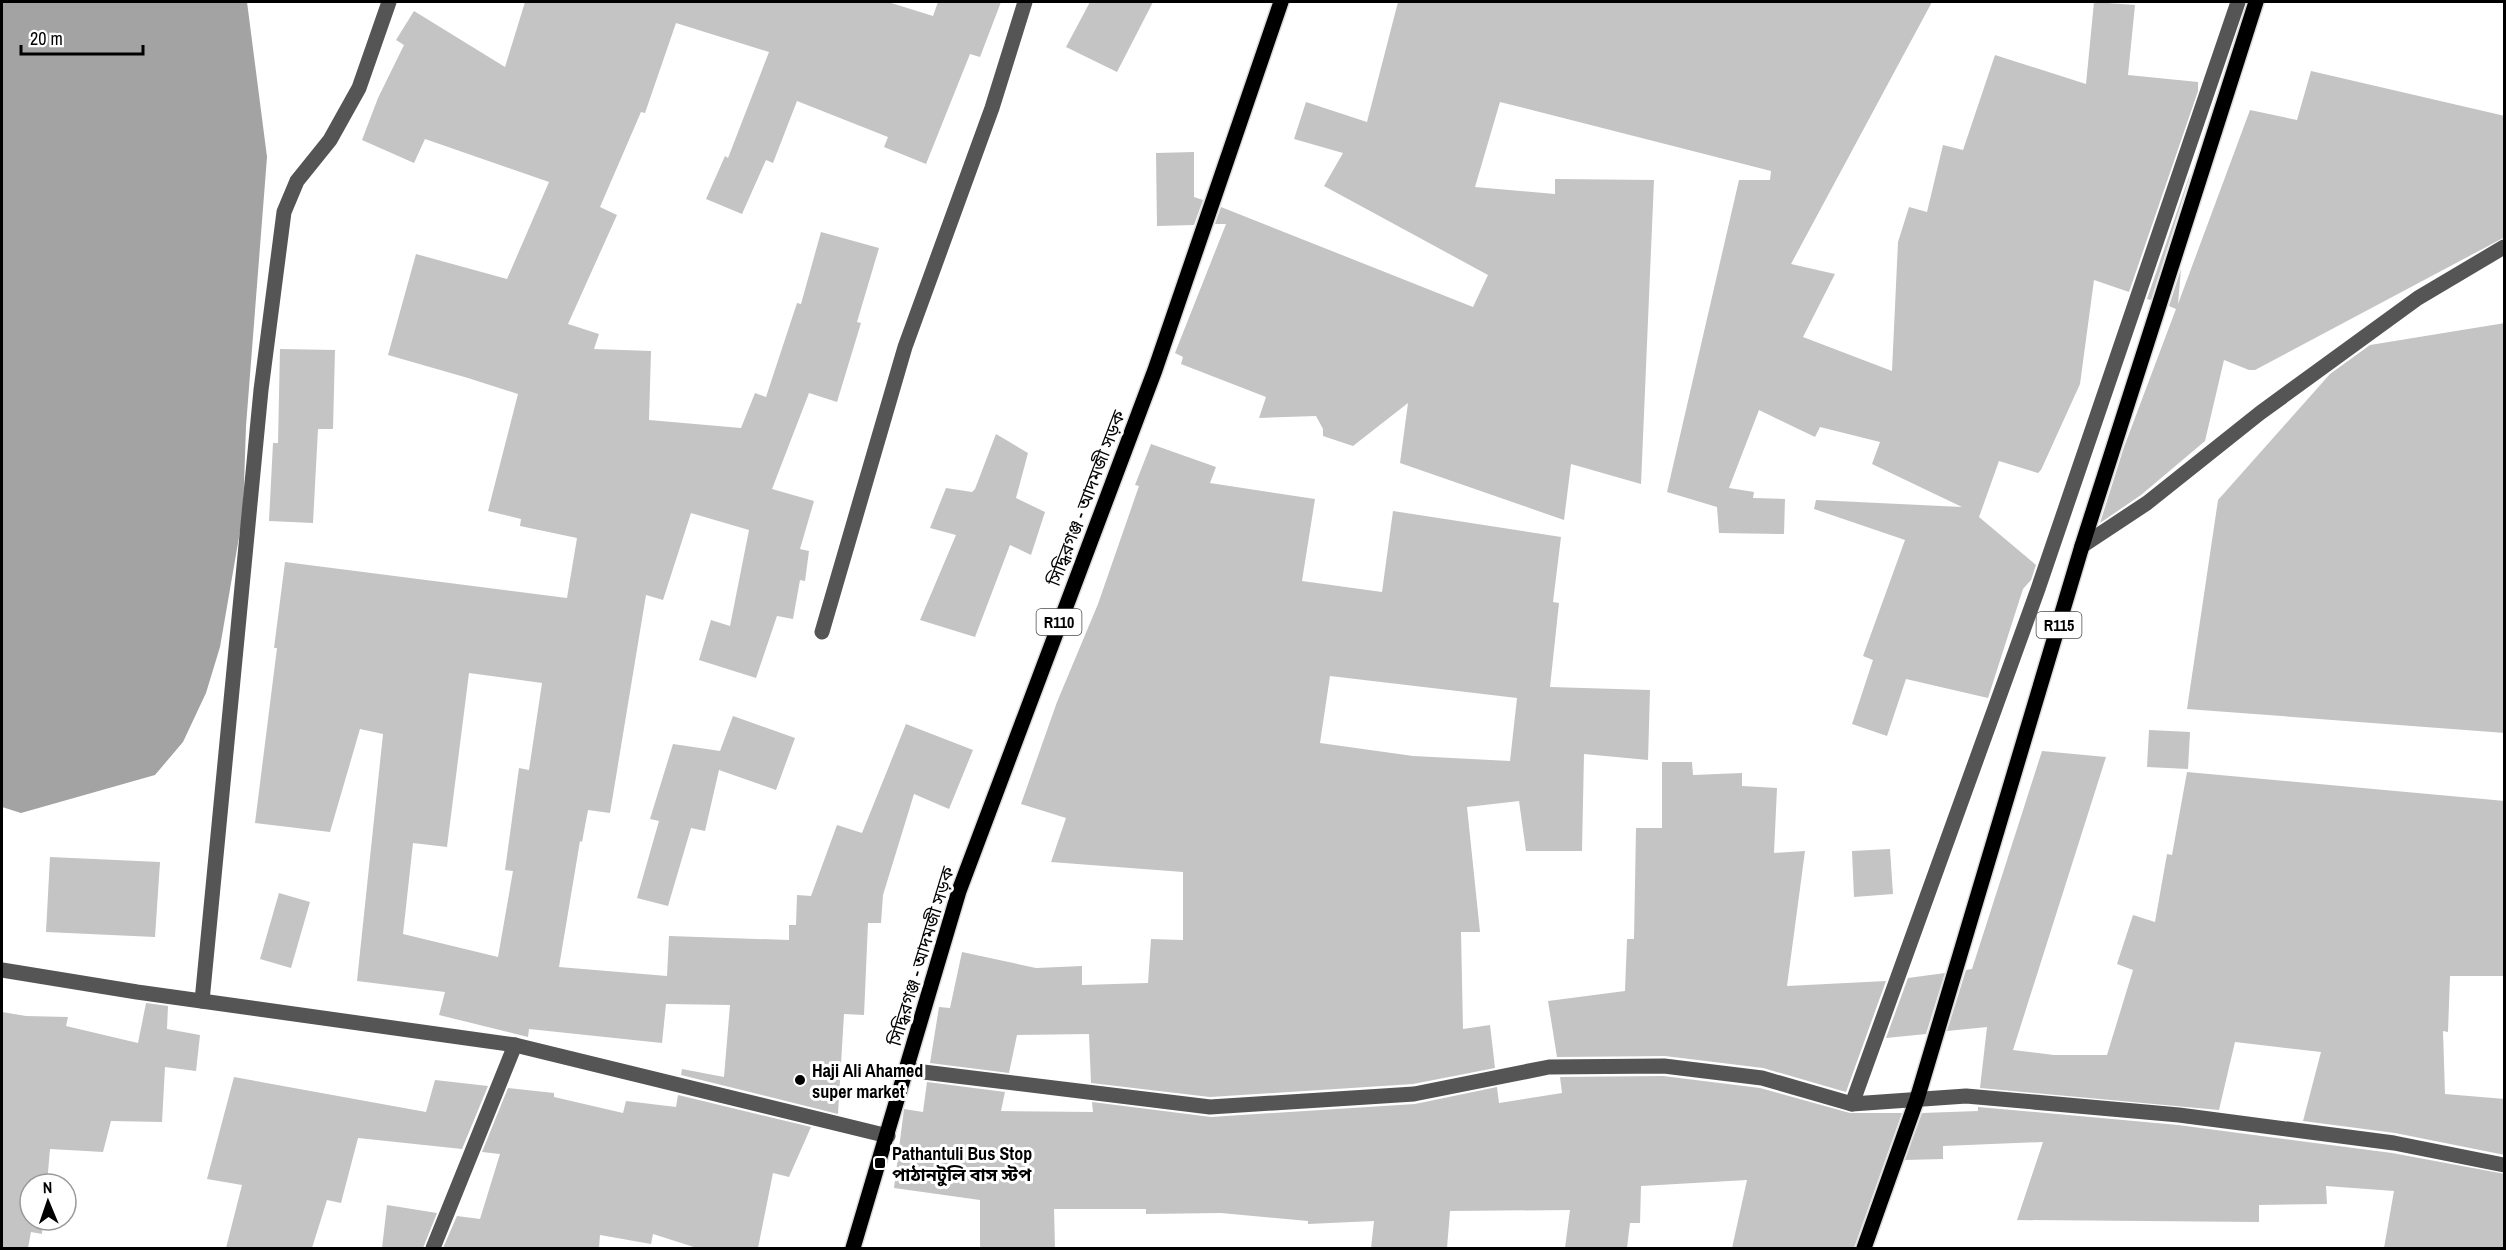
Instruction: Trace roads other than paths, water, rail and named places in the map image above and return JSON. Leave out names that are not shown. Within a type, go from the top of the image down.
[{"type":"main road","name":"সিদ্ধিরগঞ্জ - আদমজী সড়ক","points":[[854,1248],[959,891],[1155,370],[1281,2]]},
{"type":"main road","name":"R115","points":[[1864,1248],[1917,1100],[2082,546],[2256,2]]},
{"type":"street","points":[[202,1001],[261,390],[284,212],[297,181],[330,140],[359,88],[389,2]]},
{"type":"street","points":[[822,632],[905,347],[992,108],[1025,2]]},
{"type":"street","points":[[1852,1104],[2038,589],[2238,2]]},
{"type":"street","points":[[2082,546],[2147,503],[2260,413],[2418,298],[2505,247]]},
{"type":"street","points":[[2,970],[515,1045],[888,1136]]},
{"type":"street","points":[[433,1248],[515,1045]]},
{"type":"street","points":[[907,1070],[1209,1107],[1414,1094],[1549,1067],[1664,1066],[1762,1078],[1852,1104],[1966,1096],[2179,1115],[2394,1143],[2505,1165]]},
{"type":"place","name":"Haji Ali Ahamed super market","points":[[800,1080]]},
{"type":"place","name":"Pathantuli Bus Stop পাঠানটুলি বাস স্টপ","points":[[880,1163]]}]
